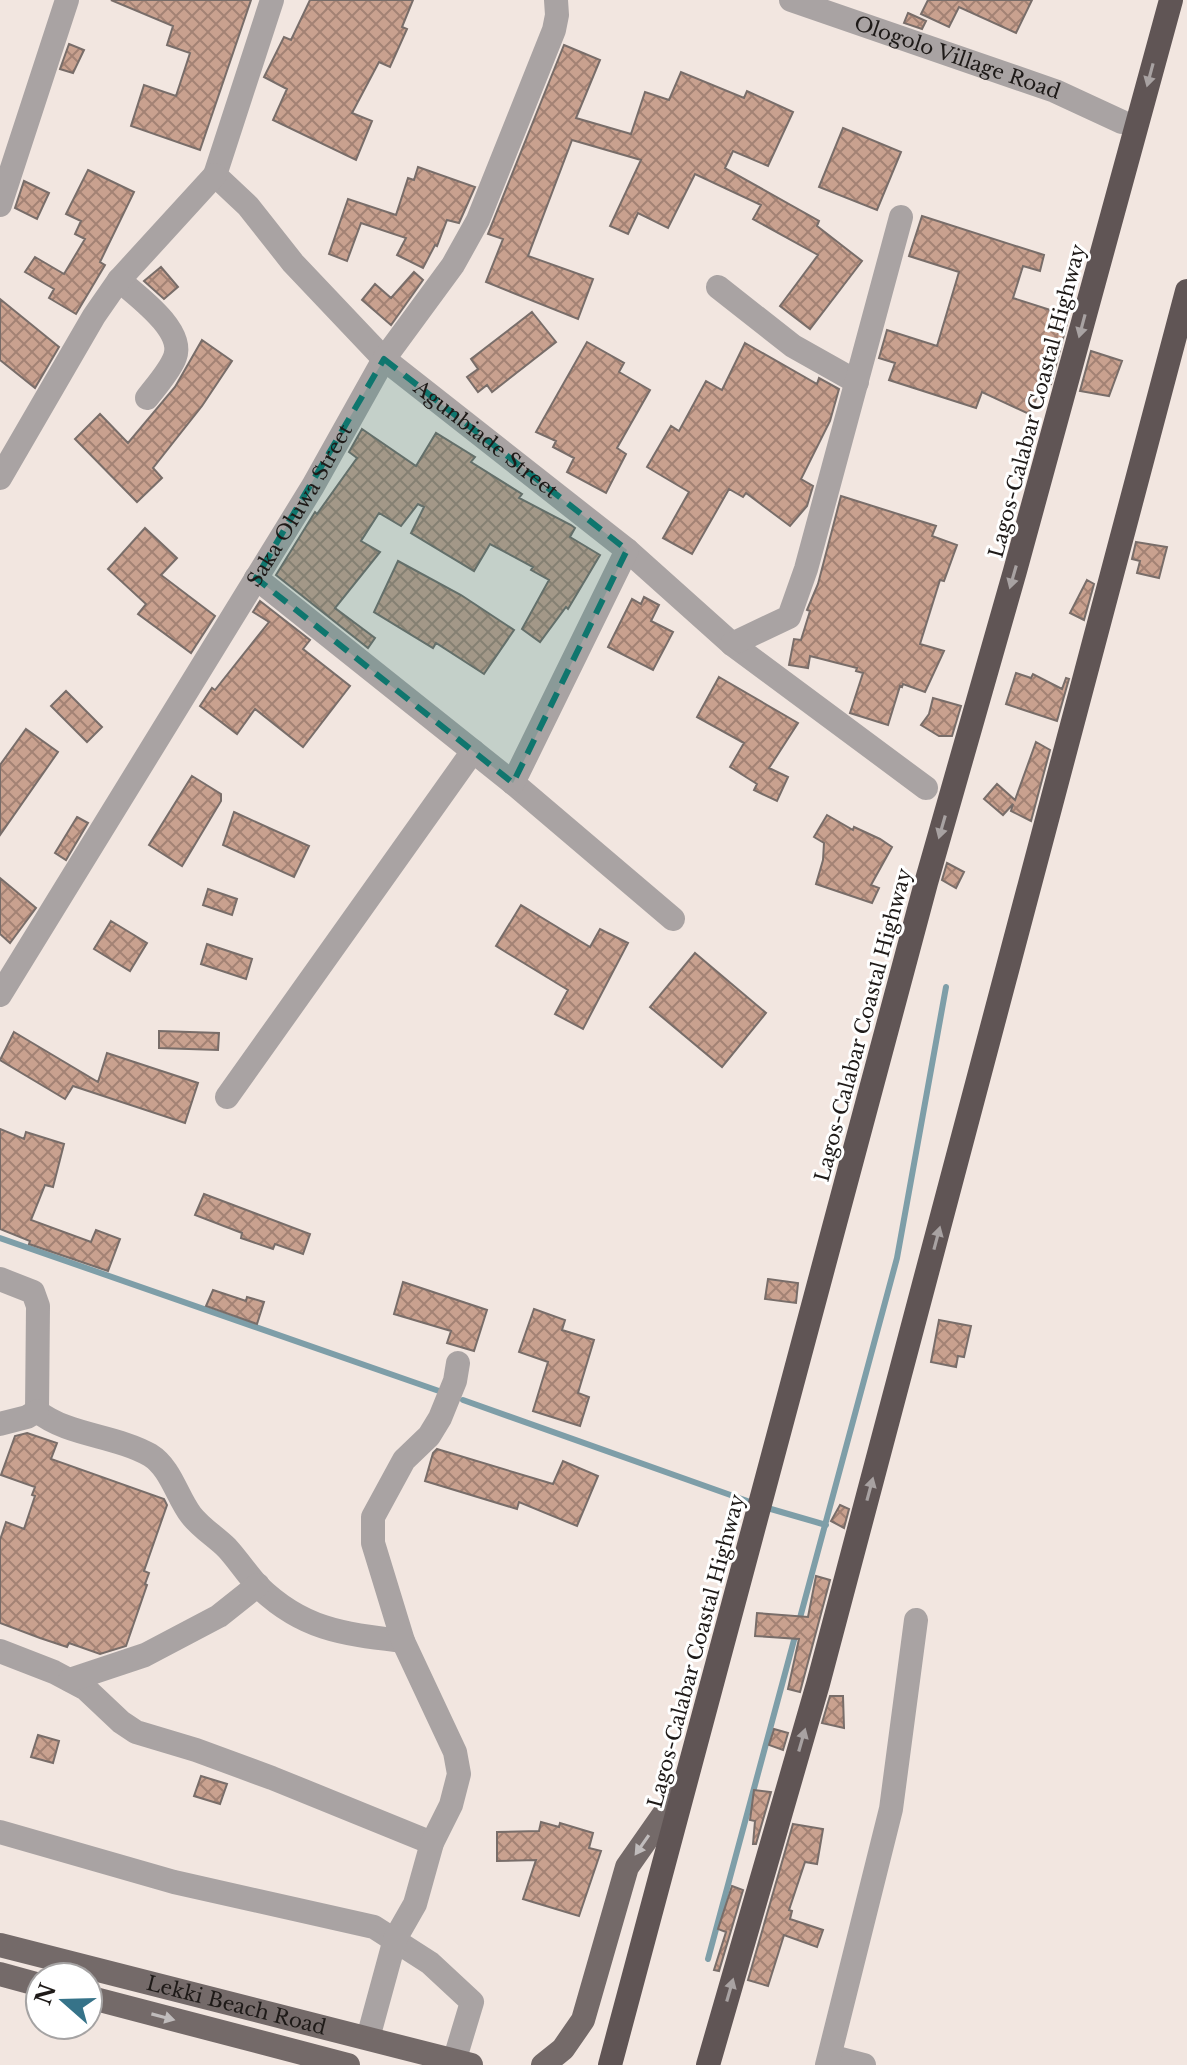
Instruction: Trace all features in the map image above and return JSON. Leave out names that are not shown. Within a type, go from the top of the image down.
[{"type":"highway","name":"Lagos-Calabar Coastal Highway","points":[[610,2065],[926,883],[1171,0]]},
{"type":"highway","points":[[708,2065],[834,1625],[1187,291]]},
{"type":"main road","points":[[543,2065],[563,2049],[583,2020],[627,1867],[687,1781]]},
{"type":"main road","name":"Lekki Beach Road","points":[[0,1945],[460,2064]]},
{"type":"main road","points":[[0,1974],[24,1981]]},
{"type":"main road","name":"Lekki Beach Road","points":[[104,2001],[348,2065]]},
{"type":"street","points":[[0,205],[67,0]]},
{"type":"street","points":[[0,478],[94,316],[119,280],[215,175],[272,0]]},
{"type":"street","name":"Saka Oluwa Street","points":[[0,995],[313,486],[384,359],[453,265],[478,220],[554,30],[556,0]]},
{"type":"street","name":"Ologolo Village Road","points":[[791,0],[1055,91],[1122,122]]},
{"type":"street","name":"Agunbiade Street","points":[[215,175],[248,206],[293,263],[384,359],[627,550],[732,644],[926,788]]},
{"type":"street","points":[[732,644],[789,617],[806,569],[901,217]]},
{"type":"street","points":[[119,280],[168,325],[177,341],[176,356],[147,398]]},
{"type":"street","points":[[718,287],[793,346],[857,382]]},
{"type":"street","points":[[513,783],[627,550]]},
{"type":"street","points":[[256,578],[513,783],[673,919]]},
{"type":"street","points":[[227,1097],[473,751]]},
{"type":"street","points":[[0,1279],[33,1292],[38,1306],[35,1350],[37,1411]]},
{"type":"street","points":[[368,2038],[395,1939],[415,1904],[432,1843],[451,1805],[459,1774],[455,1752],[403,1641],[373,1543],[373,1517],[404,1460],[429,1436],[440,1418],[455,1381],[458,1363]]},
{"type":"street","points":[[0,1424],[37,1411]]},
{"type":"street","points":[[37,1411],[49,1420],[152,1456],[175,1485],[190,1515],[227,1549],[258,1585],[288,1611],[337,1633],[403,1641]]},
{"type":"street","points":[[70,1680],[145,1655],[219,1616],[258,1585]]},
{"type":"street","points":[[864,2065],[829,2060],[891,1809],[916,1620]]},
{"type":"street","points":[[0,1651],[86,1689],[136,1732],[260,1773],[432,1843]]},
{"type":"street","points":[[0,1832],[174,1882],[374,1927],[430,1963],[472,2002],[460,2064]]},
{"type":"highlighted area","points":[[384,359],[627,550],[513,783],[256,578]]},
{"type":"building","points":[[111,0],[251,0],[200,150],[131,126],[144,85],[176,96],[190,53],[167,45],[173,26]]},
{"type":"building","points":[[310,0],[413,0],[402,27],[407,29],[390,67],[379,62],[352,113],[372,121],[356,160],[273,120],[287,89],[264,77],[284,37],[291,40]]},
{"type":"building","points":[[928,0],[1032,0],[1016,33],[959,7],[949,27],[921,14]]},
{"type":"building","points":[[908,13],[926,21],[922,29],[904,23]]},
{"type":"building","points":[[69,44],[84,50],[73,73],[60,69]]},
{"type":"building","points":[[564,45],[600,60],[576,118],[631,134],[645,92],[669,100],[681,72],[744,98],[747,91],[793,112],[768,166],[733,151],[725,168],[819,221],[817,226],[862,261],[810,329],[780,306],[818,255],[753,219],[761,205],[695,174],[668,228],[638,213],[628,234],[610,226],[641,160],[572,140],[528,256],[593,279],[578,319],[486,282],[503,239],[488,234]]},
{"type":"building","points":[[843,128],[901,152],[877,210],[819,187]]},
{"type":"building","points":[[418,167],[475,187],[459,223],[447,220],[437,246],[423,268],[397,255],[406,238],[361,223],[347,261],[329,254],[348,199],[396,215],[408,178],[414,180]]},
{"type":"building","points":[[88,170],[134,192],[100,262],[105,265],[76,314],[49,298],[54,289],[25,272],[35,257],[64,274],[85,239],[75,234],[81,221],[66,214]]},
{"type":"building","points":[[24,181],[49,193],[37,219],[15,208]]},
{"type":"building","points":[[922,216],[1044,255],[1040,271],[1023,266],[1013,298],[1069,316],[1051,384],[1044,382],[1029,414],[982,392],[976,408],[889,380],[895,363],[879,358],[887,330],[937,346],[959,272],[909,256]]},
{"type":"building","points":[[161,267],[178,287],[164,299],[144,281]]},
{"type":"building","points":[[414,272],[423,280],[391,325],[362,300],[375,284],[391,298]]},
{"type":"building","points":[[0,299],[59,347],[35,388],[0,360]]},
{"type":"building","points":[[532,312],[556,342],[492,392],[487,385],[478,392],[467,377],[478,369],[471,359]]},
{"type":"building","points":[[202,340],[232,361],[202,406],[153,468],[162,478],[137,502],[75,439],[100,414],[128,443],[175,387]]},
{"type":"building","points":[[587,342],[624,363],[619,372],[650,390],[617,448],[626,454],[606,493],[567,472],[574,458],[553,447],[556,441],[536,432]]},
{"type":"building","points":[[745,343],[817,384],[819,378],[839,389],[830,421],[801,479],[813,486],[807,506],[790,526],[746,493],[743,497],[729,489],[692,554],[663,538],[689,492],[647,467],[671,426],[679,431],[706,381],[722,390]]},
{"type":"building","points":[[1091,351],[1122,361],[1109,396],[1080,391]]},
{"type":"building","points":[[362,429],[416,466],[436,433],[475,457],[471,462],[522,494],[519,498],[571,525],[575,528],[570,537],[600,555],[568,609],[566,607],[540,642],[522,629],[549,580],[531,570],[533,567],[490,544],[474,571],[411,533],[424,507],[418,504],[401,526],[379,513],[361,541],[380,552],[335,608],[375,638],[368,648],[276,575],[315,512],[317,514],[357,458],[349,452]]},
{"type":"building","points":[[841,496],[936,526],[932,536],[957,545],[944,581],[940,580],[920,644],[944,651],[925,692],[903,684],[900,686],[888,725],[850,713],[863,673],[856,671],[857,668],[810,656],[808,668],[789,665],[794,639],[801,640],[810,611],[807,610],[818,584]]},
{"type":"building","points":[[145,528],[177,558],[161,575],[215,616],[191,653],[138,614],[146,604],[108,569]]},
{"type":"building","points":[[1136,542],[1167,547],[1159,578],[1137,573],[1140,561],[1132,559]]},
{"type":"building","points":[[398,561],[461,595],[514,630],[484,674],[436,643],[433,648],[374,612]]},
{"type":"building","points":[[1087,580],[1094,584],[1084,620],[1070,613]]},
{"type":"building","points":[[644,597],[659,605],[651,621],[673,632],[653,670],[608,647],[632,599],[641,604]]},
{"type":"building","points":[[260,601],[310,640],[303,649],[350,686],[303,747],[255,709],[237,734],[200,706],[269,622],[253,612]]},
{"type":"building","points":[[1016,673],[1031,678],[1033,674],[1062,689],[1066,678],[1069,679],[1057,721],[1006,704]]},
{"type":"building","points":[[719,677],[798,723],[769,768],[788,777],[777,801],[754,790],[757,784],[730,767],[744,743],[697,717]]},
{"type":"building","points":[[66,691],[102,727],[87,742],[51,706]]},
{"type":"building","points":[[933,698],[961,706],[952,736],[939,736],[921,725],[929,714]]},
{"type":"building","points":[[26,729],[58,752],[0,835],[0,765]]},
{"type":"building","points":[[1036,742],[1050,750],[1031,821],[1011,811],[1013,804],[1003,815],[984,799],[997,784],[1015,800]]},
{"type":"building","points":[[192,776],[221,794],[221,801],[182,866],[149,845]]},
{"type":"building","points":[[234,812],[309,846],[294,877],[223,845]]},
{"type":"building","points":[[827,815],[892,847],[871,885],[879,888],[872,903],[816,884],[824,843],[814,837]]},
{"type":"building","points":[[77,817],[88,823],[66,860],[55,853]]},
{"type":"building","points":[[947,863],[964,872],[956,888],[942,880]]},
{"type":"building","points":[[0,878],[36,908],[10,943],[0,934]]},
{"type":"building","points":[[208,889],[237,899],[232,915],[203,905]]},
{"type":"building","points":[[521,905],[590,947],[600,929],[628,943],[583,1029],[555,1014],[568,990],[496,946]]},
{"type":"building","points":[[111,921],[147,943],[130,971],[94,949]]},
{"type":"building","points":[[207,944],[252,959],[246,979],[201,964]]},
{"type":"building","points":[[695,953],[766,1013],[722,1067],[650,1007]]},
{"type":"building","points":[[159,1031],[219,1033],[218,1050],[159,1048]]},
{"type":"building","points":[[14,1032],[98,1082],[107,1053],[198,1083],[185,1123],[73,1086],[65,1099],[0,1060]]},
{"type":"building","points":[[0,1129],[24,1139],[26,1132],[64,1144],[53,1187],[45,1185],[31,1220],[91,1242],[96,1230],[120,1239],[108,1271],[29,1244],[30,1241],[0,1229]]},
{"type":"building","points":[[204,1194],[310,1234],[303,1254],[275,1244],[273,1249],[241,1238],[242,1233],[195,1215]]},
{"type":"building","points":[[768,1279],[798,1283],[796,1303],[765,1299]]},
{"type":"building","points":[[403,1282],[487,1310],[474,1351],[447,1343],[451,1331],[394,1314]]},
{"type":"building","points":[[213,1290],[246,1301],[247,1297],[264,1302],[257,1324],[206,1306]]},
{"type":"building","points":[[534,1309],[565,1320],[562,1330],[594,1340],[578,1393],[589,1397],[580,1426],[533,1411],[548,1362],[519,1352]]},
{"type":"building","points":[[939,1320],[971,1326],[964,1357],[958,1356],[956,1367],[931,1362]]},
{"type":"building","points":[[27,1433],[57,1443],[51,1459],[164,1499],[167,1505],[144,1571],[149,1573],[147,1585],[126,1646],[100,1654],[69,1643],[67,1647],[0,1623],[0,1540],[6,1522],[24,1529],[35,1496],[32,1495],[35,1487],[1,1475],[15,1436]]},
{"type":"building","points":[[437,1449],[553,1484],[563,1461],[598,1476],[577,1526],[519,1502],[517,1509],[425,1481]]},
{"type":"building","points":[[840,1505],[849,1509],[844,1528],[831,1521]]},
{"type":"building","points":[[816,1576],[830,1580],[800,1692],[788,1689],[799,1639],[755,1636],[757,1613],[808,1617]]},
{"type":"building","points":[[830,1696],[843,1696],[844,1728],[822,1723]]},
{"type":"building","points":[[774,1729],[788,1733],[783,1750],[769,1745]]},
{"type":"building","points":[[38,1735],[59,1741],[53,1763],[31,1757]]},
{"type":"building","points":[[201,1776],[227,1784],[220,1804],[194,1796]]},
{"type":"building","points":[[754,1790],[771,1792],[756,1844],[753,1844],[755,1821],[750,1820]]},
{"type":"building","points":[[541,1822],[559,1827],[560,1823],[593,1833],[589,1848],[601,1851],[579,1916],[523,1899],[536,1860],[497,1861],[497,1832],[539,1831]]},
{"type":"building","points":[[793,1824],[823,1829],[817,1864],[805,1862],[789,1910],[792,1911],[790,1919],[823,1930],[817,1947],[784,1935],[768,1986],[748,1980]]},
{"type":"building","points":[[732,1886],[743,1890],[719,1971],[714,1970],[726,1932],[718,1929]]},
{"type":"waterway","points":[[708,1959],[897,1258],[946,987]]},
{"type":"waterway","points":[[0,1238],[439,1391]]},
{"type":"waterway","points":[[463,1400],[753,1503]]},
{"type":"waterway","points":[[764,1507],[826,1525]]}]
